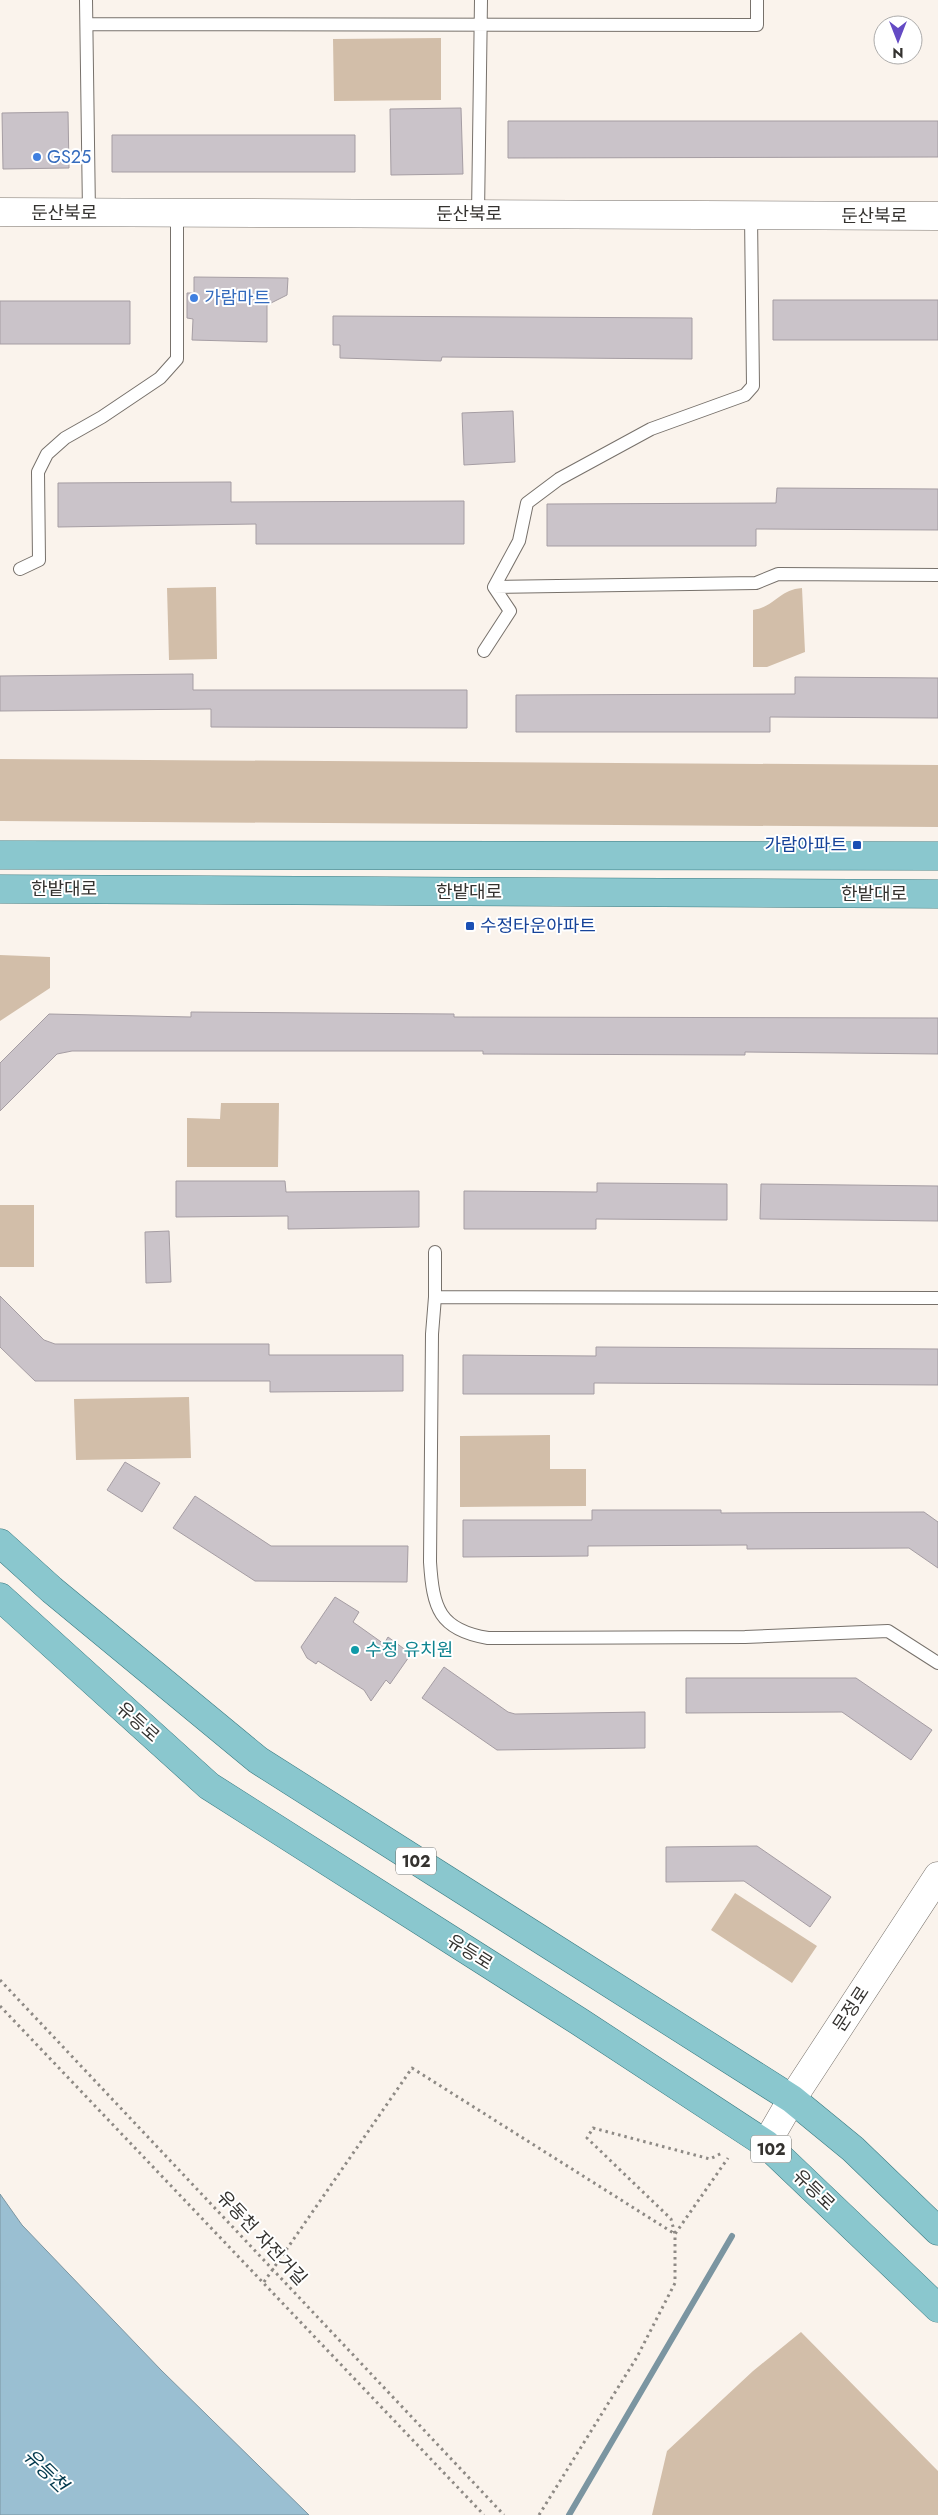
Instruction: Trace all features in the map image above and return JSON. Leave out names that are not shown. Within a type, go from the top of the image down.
[{"type":"main road","name":"둔산북로","points":[[0,212],[938,216]]},
{"type":"main road","name":"한밭대로","points":[[0,854],[938,856]]},
{"type":"main road","name":"한밭대로","points":[[0,889],[938,894]]},
{"type":"main road","name":"102","points":[[0,1543],[52,1590],[258,1760],[792,2099],[853,2149],[938,2230]]},
{"type":"main road","name":"유등로","points":[[0,1597],[209,1786],[580,2022],[766,2144],[938,2308]]},
{"type":"main road","name":"문정로","points":[[766,2144],[792,2099],[938,1876]]},
{"type":"lane","points":[[86,0],[89,213]]},
{"type":"lane","points":[[478,214],[481,0]]},
{"type":"lane","points":[[87,24],[757,25],[757,0]]},
{"type":"lane","points":[[20,569],[39,560],[38,472],[47,454],[65,438],[102,417],[160,378],[177,359],[177,213]]},
{"type":"lane","points":[[494,587],[519,541],[527,503],[560,479],[651,429],[746,395],[753,386],[751,215]]},
{"type":"lane","points":[[494,587],[756,583],[778,574],[938,575]]},
{"type":"lane","points":[[484,651],[510,611],[494,587]]},
{"type":"lane","points":[[435,1252],[432,1334],[431,1585],[436,1605],[442,1618],[453,1628],[467,1635],[488,1638],[745,1637],[888,1631],[938,1663]]},
{"type":"lane","points":[[434,1297],[938,1298]]},
{"type":"path","name":"유동천 자전거길","points":[[0,1980],[504,2515]]},
{"type":"path","points":[[0,2006],[484,2515]]},
{"type":"path","points":[[264,2282],[412,2068],[675,2234]]},
{"type":"path","points":[[539,2515],[637,2357],[674,2283],[675,2234],[671,2219],[587,2138],[593,2128],[710,2159],[722,2153]]},
{"type":"path","points":[[675,2234],[728,2158]]},
{"type":"shaded area","points":[[441,38],[441,100],[334,101],[333,39]]},
{"type":"shaded area","points":[[216,587],[217,659],[169,660],[167,588]]},
{"type":"shaded area","points":[[802,588],[805,652],[767,667],[753,667],[753,610],[767,606],[787,592]]},
{"type":"shaded area","points":[[0,759],[938,765],[938,827],[0,821]]},
{"type":"shaded area","points":[[0,955],[50,957],[50,988],[0,1021]]},
{"type":"shaded area","points":[[221,1103],[279,1103],[278,1167],[187,1167],[187,1118],[220,1119]]},
{"type":"shaded area","points":[[0,1205],[34,1205],[34,1267],[0,1267]]},
{"type":"shaded area","points":[[189,1397],[191,1458],[76,1460],[74,1399]]},
{"type":"shaded area","points":[[550,1435],[550,1469],[586,1469],[586,1506],[460,1507],[460,1436]]},
{"type":"shaded area","points":[[735,1893],[817,1946],[792,1983],[711,1930]]},
{"type":"shaded area","points":[[801,2332],[938,2471],[938,2515],[652,2515],[667,2451],[753,2371]]},
{"type":"water","name":"유등천","points":[[0,2194],[22,2225],[161,2370],[309,2515],[0,2515]]},
{"type":"building","points":[[461,108],[463,174],[391,175],[390,109]]},
{"type":"building","points":[[68,112],[69,168],[3,169],[2,113]]},
{"type":"building","points":[[508,121],[938,121],[938,157],[508,158]]},
{"type":"building","points":[[112,135],[355,135],[355,172],[112,172]]},
{"type":"building","points":[[194,277],[288,278],[287,295],[267,305],[267,342],[192,340],[193,319],[187,318],[187,293],[194,293]]},
{"type":"building","points":[[773,300],[938,300],[938,340],[773,340]]},
{"type":"building","points":[[0,301],[130,301],[130,344],[0,344]]},
{"type":"building","points":[[333,316],[692,318],[692,359],[442,357],[441,361],[340,358],[340,345],[333,345]]},
{"type":"building","points":[[513,411],[515,462],[464,465],[462,413]]},
{"type":"building","points":[[231,482],[231,502],[464,501],[464,544],[256,544],[256,524],[58,527],[58,483]]},
{"type":"building","points":[[777,488],[938,489],[938,530],[756,529],[756,546],[547,546],[547,504],[776,503]]},
{"type":"building","points":[[193,674],[193,690],[467,690],[467,728],[211,727],[211,709],[0,711],[0,676]]},
{"type":"building","points":[[795,677],[938,678],[938,718],[770,717],[770,732],[516,732],[516,695],[795,694]]},
{"type":"building","points":[[191,1012],[454,1014],[454,1017],[938,1018],[938,1054],[745,1052],[745,1055],[483,1054],[483,1051],[72,1051],[57,1054],[0,1111],[0,1063],[49,1014],[191,1017]]},
{"type":"building","points":[[176,1181],[285,1181],[286,1192],[419,1191],[419,1227],[288,1229],[288,1216],[176,1217]]},
{"type":"building","points":[[597,1183],[727,1184],[727,1220],[596,1219],[596,1229],[464,1229],[464,1191],[597,1192]]},
{"type":"building","points":[[761,1184],[938,1186],[938,1221],[760,1219]]},
{"type":"building","points":[[169,1231],[171,1282],[146,1283],[145,1232]]},
{"type":"building","points":[[0,1296],[44,1340],[55,1344],[269,1344],[269,1355],[403,1355],[403,1391],[270,1392],[270,1381],[35,1381],[0,1347]]},
{"type":"building","points":[[596,1347],[938,1349],[938,1385],[594,1383],[594,1394],[463,1394],[463,1355],[596,1356]]},
{"type":"building","points":[[125,1462],[160,1483],[142,1512],[107,1490]]},
{"type":"building","points":[[195,1496],[271,1546],[408,1546],[407,1582],[255,1581],[173,1528]]},
{"type":"building","points":[[592,1510],[721,1510],[721,1513],[924,1512],[938,1522],[938,1568],[909,1548],[747,1549],[747,1545],[588,1546],[588,1556],[463,1557],[463,1520],[592,1520]]},
{"type":"building","name":"수정 유치원","points":[[335,1597],[359,1612],[353,1622],[384,1644],[388,1637],[411,1654],[390,1684],[386,1680],[371,1701],[364,1690],[318,1661],[316,1664],[307,1658],[301,1647]]},
{"type":"building","points":[[444,1667],[508,1712],[515,1714],[645,1712],[645,1748],[497,1750],[422,1698]]},
{"type":"building","points":[[686,1678],[856,1678],[932,1730],[911,1760],[842,1712],[686,1713]]},
{"type":"building","points":[[757,1846],[831,1897],[810,1927],[744,1881],[666,1882],[666,1847]]},
{"type":"waterway","points":[[569,2515],[732,2236]]},
{"type":"place","name":"GS25","points":[[37,157]]},
{"type":"place","name":"가람마트","points":[[194,298]]},
{"type":"place","name":"가람아파트","points":[[857,845]]},
{"type":"place","name":"수정타운아파트","points":[[470,926]]},
{"type":"place","name":"수정 유치원","points":[[355,1650]]}]
